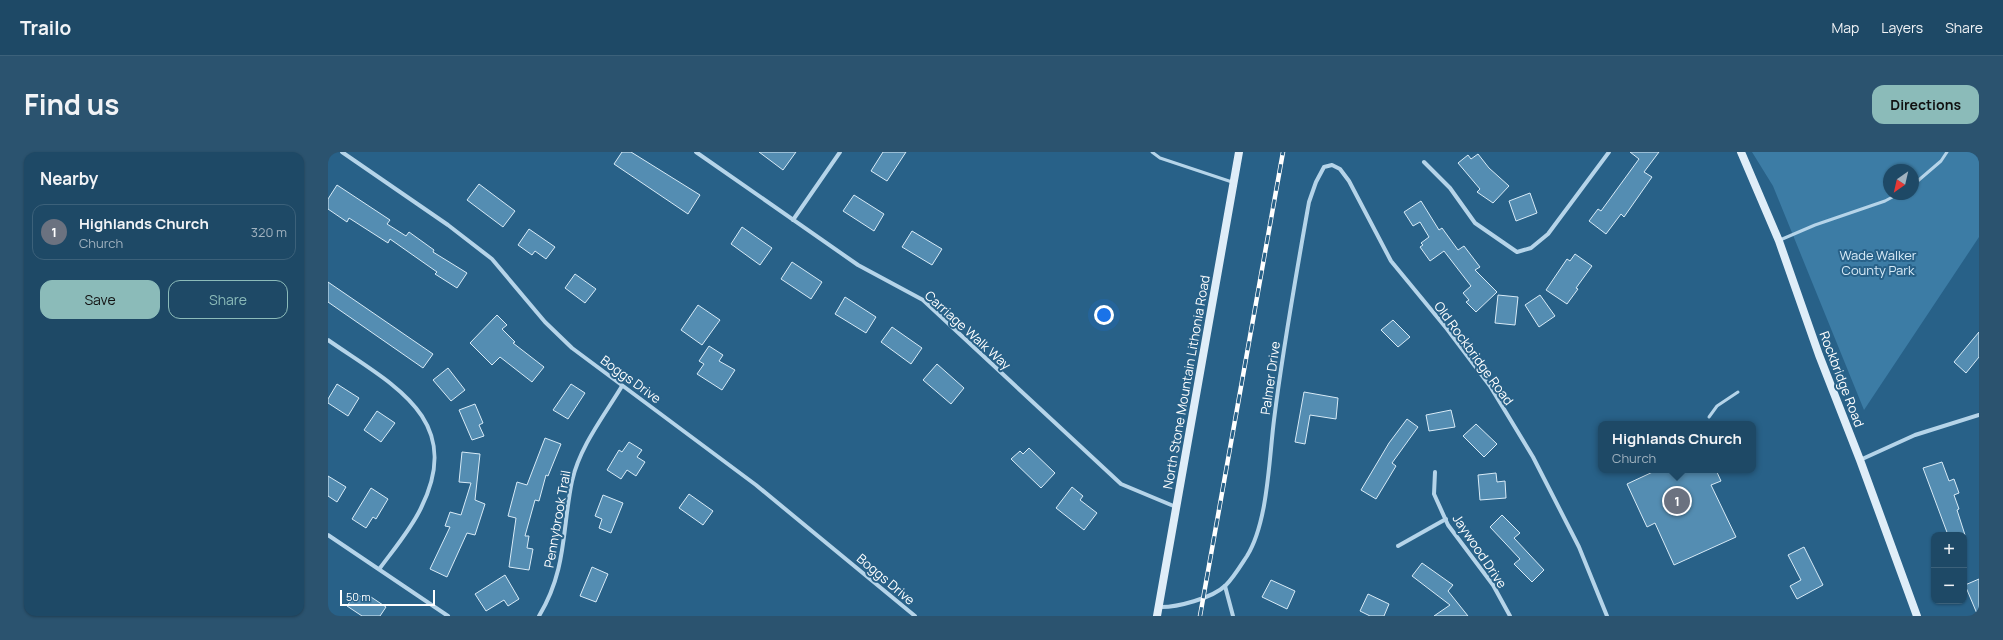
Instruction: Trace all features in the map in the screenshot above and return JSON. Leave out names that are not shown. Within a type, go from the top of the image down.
[{"type":"main road","name":"North Stone Mountain Lithonia Road","points":[[1157,616],[1239,152]]},
{"type":"main road","name":"Rockbridge Road","points":[[1741,152],[1779,241],[1819,355],[1860,460],[1917,616]]},
{"type":"street","name":"Boggs Drive","points":[[342,152],[448,225],[492,259],[545,322],[572,348],[710,449],[915,616]]},
{"type":"street","name":"Carriage Walk Way","points":[[696,152],[858,265],[923,300],[1121,484],[1176,507]]},
{"type":"street","points":[[793,220],[840,152]]},
{"type":"street","points":[[1424,162],[1450,188],[1475,223],[1517,252],[1531,248],[1548,234],[1609,152]]},
{"type":"street","name":"Old Rockbridge Road","points":[[1324,167],[1332,165],[1340,169],[1349,181],[1391,261],[1447,329],[1490,386],[1533,457],[1579,547],[1607,616]]},
{"type":"street","name":"Palmer Drive","points":[[1158,607],[1170,608],[1203,598],[1225,586],[1248,555],[1256,534],[1268,485],[1274,421],[1284,346],[1308,202],[1324,167]]},
{"type":"street","points":[[328,340],[396,387],[413,402],[425,420],[433,438],[436,458],[432,483],[421,509],[380,568]]},
{"type":"street","name":"Pennybrook Trail","points":[[539,616],[546,605],[557,577],[564,548],[572,480],[581,453],[622,386]]},
{"type":"street","points":[[1860,460],[1915,435],[1979,414]]},
{"type":"street","name":"Jaywood Drive","points":[[1435,472],[1434,494],[1446,519],[1493,584],[1510,616]]},
{"type":"street","points":[[1398,546],[1446,519]]},
{"type":"street","points":[[328,534],[380,568],[448,616]]},
{"type":"street","points":[[1225,586],[1233,616]]},
{"type":"lane","points":[[1152,152],[1160,158],[1234,183]]},
{"type":"lane","points":[[1919,180],[1940,161],[1946,152]]},
{"type":"lane","points":[[1779,241],[1815,225],[1887,200]]},
{"type":"lane","points":[[1709,417],[1716,406],[1738,392]]},
{"type":"green space","name":"Wade Walker County Park","points":[[1752,152],[1979,152],[1979,237],[1864,410],[1773,186]]},
{"type":"building","points":[[622,152],[631,152],[700,195],[688,214],[614,164]]},
{"type":"building","points":[[759,152],[796,152],[783,170]]},
{"type":"building","points":[[883,152],[906,152],[887,181],[871,171]]},
{"type":"building","points":[[1630,152],[1659,152],[1644,172],[1652,177],[1624,217],[1621,214],[1606,234],[1589,221],[1598,209],[1601,211],[1639,159]]},
{"type":"building","points":[[1478,154],[1489,168],[1509,186],[1493,203],[1477,192],[1480,189],[1458,163],[1468,155],[1471,159]]},
{"type":"building","points":[[479,184],[515,211],[503,227],[467,200]]},
{"type":"building","points":[[337,185],[390,220],[387,224],[406,236],[409,232],[434,250],[433,252],[467,273],[457,288],[435,274],[437,272],[390,239],[388,243],[349,218],[347,222],[328,209],[328,199]]},
{"type":"building","points":[[1530,193],[1537,213],[1516,221],[1509,201]]},
{"type":"building","points":[[854,195],[884,214],[874,231],[843,211]]},
{"type":"building","points":[[1421,201],[1439,230],[1442,228],[1458,250],[1464,246],[1480,267],[1475,270],[1497,292],[1476,312],[1466,302],[1469,300],[1463,293],[1471,286],[1444,251],[1430,261],[1420,247],[1423,245],[1421,243],[1429,237],[1420,222],[1413,226],[1404,212]]},
{"type":"building","points":[[742,227],[772,248],[760,265],[731,244]]},
{"type":"building","points":[[529,229],[555,247],[546,259],[535,251],[532,255],[518,245]]},
{"type":"building","points":[[912,231],[942,249],[932,265],[902,247]]},
{"type":"building","points":[[1575,254],[1592,266],[1576,288],[1578,289],[1567,304],[1546,290],[1567,259],[1570,261]]},
{"type":"building","points":[[792,262],[822,282],[811,299],[781,279]]},
{"type":"building","points":[[575,274],[596,289],[585,303],[565,288]]},
{"type":"building","points":[[328,282],[433,354],[423,368],[328,302]]},
{"type":"building","points":[[1498,295],[1518,297],[1515,325],[1495,323]]},
{"type":"building","points":[[1540,295],[1555,316],[1539,327],[1525,305]]},
{"type":"building","points":[[845,297],[876,317],[866,333],[835,314]]},
{"type":"building","points":[[698,305],[720,320],[702,345],[681,330]]},
{"type":"building","points":[[497,315],[507,325],[502,329],[515,342],[513,343],[544,367],[532,382],[500,357],[492,365],[470,343]]},
{"type":"building","points":[[1393,320],[1410,337],[1398,347],[1381,330]]},
{"type":"building","points":[[892,327],[922,348],[911,364],[881,342]]},
{"type":"building","points":[[1979,332],[1979,357],[1966,373],[1954,362]]},
{"type":"building","points":[[709,346],[723,355],[719,361],[735,370],[722,390],[697,374],[704,364],[699,361]]},
{"type":"building","points":[[937,364],[964,388],[951,404],[923,380]]},
{"type":"building","points":[[448,368],[465,390],[451,401],[433,380]]},
{"type":"building","points":[[337,384],[359,398],[348,416],[328,403],[328,399]]},
{"type":"building","points":[[571,384],[585,393],[568,419],[553,410]]},
{"type":"building","points":[[1304,392],[1338,398],[1336,419],[1310,415],[1305,444],[1295,442]]},
{"type":"building","points":[[475,404],[483,423],[479,425],[484,436],[472,440],[459,410]]},
{"type":"building","points":[[1451,410],[1455,427],[1429,431],[1426,415]]},
{"type":"building","points":[[377,411],[395,423],[381,442],[364,430]]},
{"type":"building","points":[[1407,419],[1418,427],[1392,463],[1396,466],[1376,499],[1361,490],[1389,443]]},
{"type":"building","points":[[1476,424],[1497,444],[1484,457],[1463,436]]},
{"type":"building","points":[[545,438],[561,444],[548,476],[546,475],[539,501],[535,500],[525,536],[529,536],[527,548],[533,549],[529,570],[509,567],[516,518],[508,516],[517,482],[527,485]]},
{"type":"building","points":[[629,442],[642,450],[637,457],[645,462],[636,476],[627,470],[621,479],[607,470],[619,450],[622,452]]},
{"type":"building","points":[[1029,448],[1055,473],[1041,488],[1011,459],[1020,451],[1023,454]]},
{"type":"building","points":[[462,452],[480,454],[475,500],[485,504],[475,535],[467,533],[447,577],[430,569],[450,527],[445,526],[450,512],[461,515],[471,483],[459,482]]},
{"type":"building","points":[[1942,462],[1949,481],[1954,479],[1959,493],[1954,495],[1964,532],[1947,532],[1923,468]]},
{"type":"building","points":[[1496,473],[1497,482],[1505,481],[1506,498],[1480,500],[1478,475]]},
{"type":"building","points":[[1651,473],[1717,473],[1721,481],[1711,485],[1736,537],[1674,565],[1655,523],[1647,527],[1627,484]]},
{"type":"building","points":[[328,476],[346,487],[337,502],[328,496]]},
{"type":"building","points":[[1072,487],[1083,496],[1080,500],[1097,513],[1084,530],[1056,508]]},
{"type":"building","points":[[371,488],[388,499],[376,519],[373,517],[366,528],[352,519]]},
{"type":"building","points":[[689,494],[713,511],[703,525],[679,508]]},
{"type":"building","points":[[603,495],[623,503],[611,533],[599,528],[602,519],[595,516]]},
{"type":"building","points":[[1502,515],[1520,533],[1514,538],[1544,570],[1532,582],[1514,564],[1520,559],[1490,527]]},
{"type":"building","points":[[1804,547],[1823,585],[1797,599],[1790,586],[1801,580],[1788,555]]},
{"type":"building","points":[[1422,563],[1453,585],[1448,591],[1468,616],[1434,616],[1450,605],[1412,576]]},
{"type":"building","points":[[592,567],[608,574],[596,602],[580,596]]},
{"type":"building","points":[[505,575],[519,599],[508,606],[504,600],[486,611],[475,594]]},
{"type":"building","points":[[1979,579],[1979,616],[1967,590],[1967,584]]},
{"type":"building","points":[[1271,580],[1295,591],[1287,609],[1262,597]]},
{"type":"building","points":[[356,593],[365,600],[368,595],[386,607],[380,616],[362,616],[347,606]]},
{"type":"building","points":[[1368,594],[1389,604],[1384,616],[1370,616],[1360,611]]},
{"type":"railway","points":[[1200,616],[1283,152]]},
{"type":"place","name":"Highlands Church","points":[[1677,501]]}]
